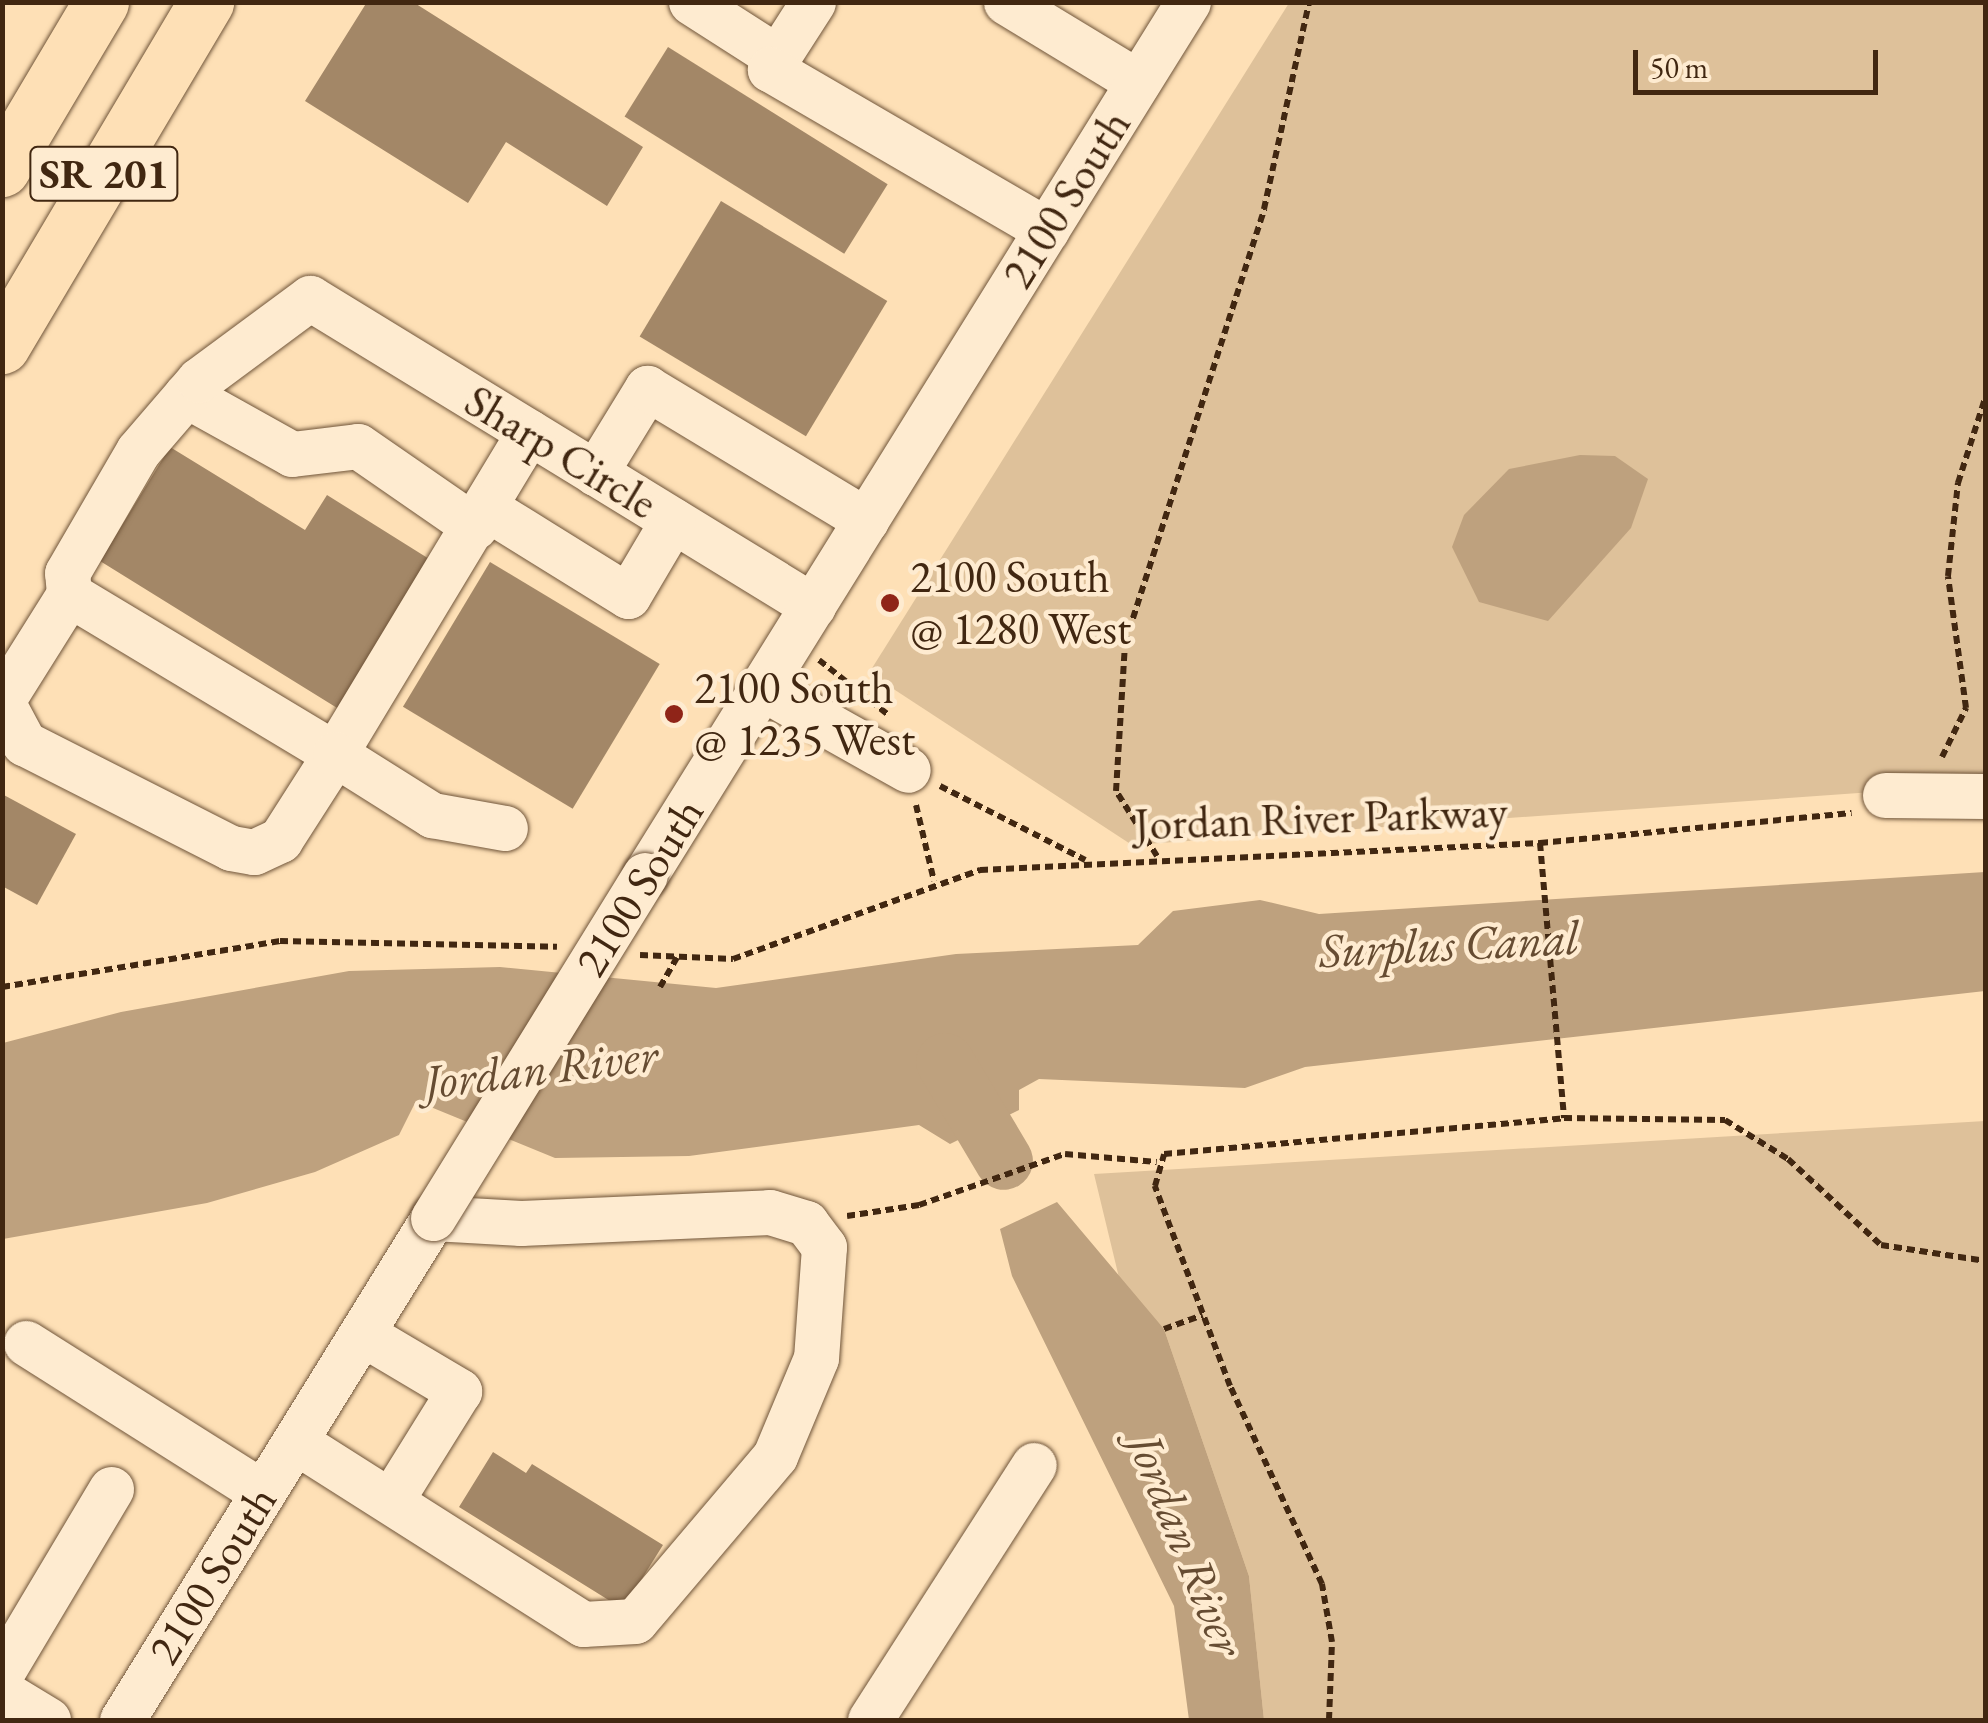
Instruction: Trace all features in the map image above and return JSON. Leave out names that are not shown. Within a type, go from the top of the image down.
[{"type":"highway","name":"SR 201","points":[[2,169],[101,2]]},
{"type":"highway","name":"SR 201","points":[[2,346],[206,2]]},
{"type":"street","points":[[690,2],[778,58]]},
{"type":"street","points":[[812,2],[770,69],[1047,230]]},
{"type":"street","name":"2100 South","points":[[122,1720],[1188,2]]},
{"type":"street","points":[[1019,11],[1138,82]]},
{"type":"street","name":"Sharp Circle","points":[[186,395],[310,298],[813,606]]},
{"type":"street","points":[[595,472],[647,388],[866,520]]},
{"type":"street","points":[[529,432],[480,517],[280,840],[254,852],[24,744],[2,702],[70,594],[67,573],[111,497],[186,395],[292,454],[358,446],[480,517],[628,596],[674,520]]},
{"type":"street","points":[[70,594],[432,815],[506,828]]},
{"type":"street","points":[[762,688],[908,770]]},
{"type":"street","points":[[1886,796],[1986,796]]},
{"type":"street","points":[[296,1442],[393,1498],[444,1541],[583,1624],[635,1621],[775,1456],[816,1358],[826,1296],[824,1247],[806,1223],[770,1212],[520,1223],[434,1218]]},
{"type":"street","points":[[362,1334],[460,1391],[393,1498]]},
{"type":"street","points":[[26,1343],[263,1493]]},
{"type":"street","points":[[870,1720],[1034,1465]]},
{"type":"street","points":[[48,1720],[5,1666],[111,1489]]},
{"type":"path","points":[[1158,856],[1116,792],[1125,643],[1264,209],[1309,2]]},
{"type":"path","points":[[1540,843],[1839,820],[1929,772],[1966,708],[1948,576],[1958,483],[1986,395]]},
{"type":"path","points":[[908,770],[1086,861]]},
{"type":"path","name":"Jordan River Parkway","points":[[660,987],[677,958],[733,959],[980,870],[1158,856],[1540,843],[1564,1118]]},
{"type":"path","points":[[2,987],[247,944],[483,940]]},
{"type":"path","points":[[806,1223],[919,1205],[1064,1154],[1157,1162],[1174,1150],[1564,1118],[1724,1120],[1788,1159],[1880,1245],[1986,1261]]},
{"type":"path","points":[[1157,1162],[1155,1186],[1203,1315],[1322,1584],[1332,1642],[1328,1720]]},
{"type":"path","points":[[1164,1328],[1203,1315]]},
{"type":"shaded area","points":[[1289,3],[1985,3],[1985,784],[1132,845],[869,673]]},
{"type":"shaded area","points":[[1985,1121],[1985,1720],[1264,1720],[1249,1576],[1164,1329],[1122,1290],[1094,1174]]},
{"type":"water","points":[[1580,455],[1615,456],[1648,479],[1631,528],[1548,621],[1479,602],[1452,547],[1464,515],[1509,469]]},
{"type":"water","name":"Surplus Canal","points":[[1985,872],[1985,991],[1305,1067],[1245,1088],[1039,1079],[1019,1090],[1019,1110],[950,1144],[919,1125],[689,1156],[555,1158],[416,1101],[399,1135],[315,1172],[207,1203],[3,1239],[3,1043],[121,1012],[349,971],[500,967],[716,988],[956,954],[1138,945],[1173,911],[1260,900],[1319,914]]},
{"type":"water","points":[[1057,1202],[1164,1329],[1249,1576],[1264,1720],[1189,1720],[1174,1606],[1012,1276],[1000,1229]]},
{"type":"building","points":[[367,2],[413,2],[643,147],[607,206],[506,142],[468,203],[305,101]]},
{"type":"building","points":[[668,47],[888,184],[844,254],[625,117]]},
{"type":"building","points":[[721,201],[887,301],[806,436],[640,336]]},
{"type":"building","points":[[170,447],[305,530],[327,495],[434,562],[342,711],[100,561]]},
{"type":"building","points":[[490,562],[660,664],[573,809],[403,707]]},
{"type":"building","points":[[2,794],[76,834],[37,905],[2,886]]},
{"type":"building","points":[[493,1452],[526,1473],[532,1464],[663,1545],[623,1609],[459,1507]]},
{"type":"waterway","name":"Jordan River","points":[[945,1062],[1004,1161]]},
{"type":"place","name":"2100 South @ 1280 West","points":[[890,603]]},
{"type":"place","name":"2100 South @ 1235 West","points":[[674,714]]}]
